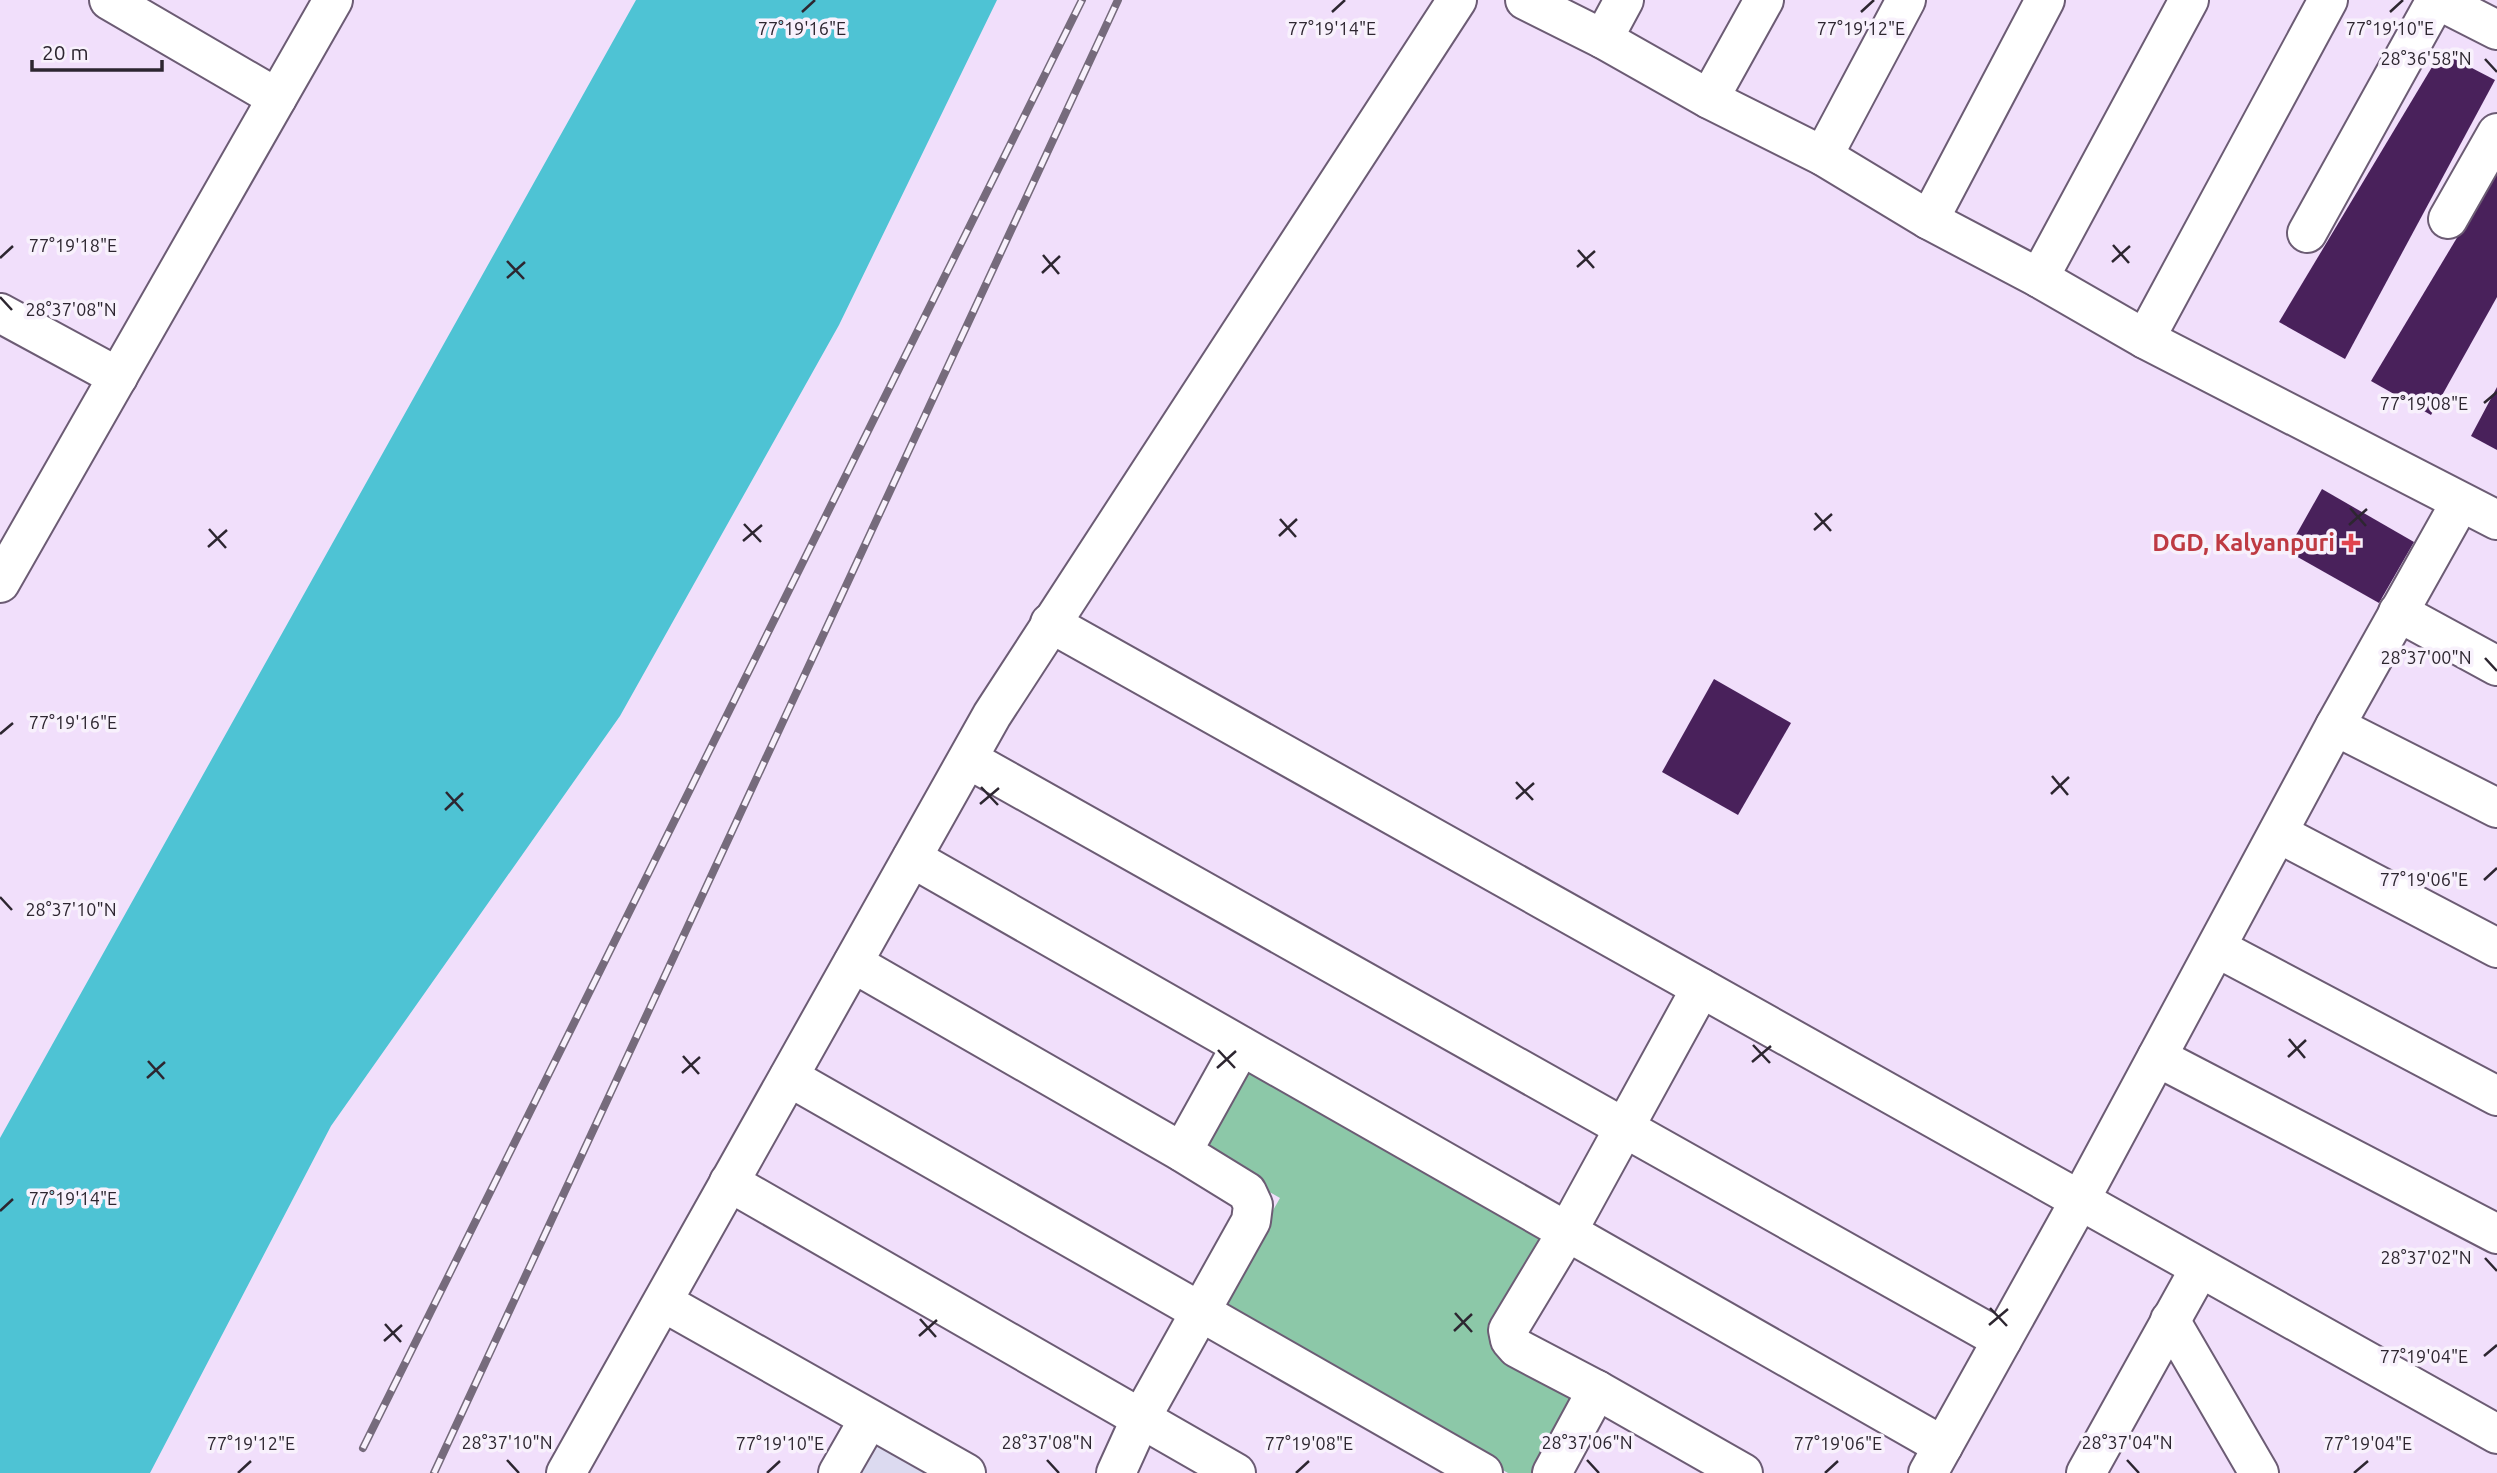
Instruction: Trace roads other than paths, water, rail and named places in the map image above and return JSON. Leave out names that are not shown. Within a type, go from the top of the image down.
[{"type":"street","points":[[109,0],[277,98]]},
{"type":"street","points":[[0,583],[333,0]]},
{"type":"street","points":[[566,1473],[992,715],[1457,0]]},
{"type":"street","points":[[1525,0],[1603,39],[1709,99],[1823,156],[1929,220],[2039,278],[2145,340],[2497,520]]},
{"type":"street","points":[[1603,39],[1624,0]]},
{"type":"street","points":[[1709,99],[1764,0]]},
{"type":"street","points":[[1823,156],[1906,0]]},
{"type":"street","points":[[1929,220],[2045,0]]},
{"type":"street","points":[[2039,278],[2189,0]]},
{"type":"street","points":[[2145,340],[2328,0]]},
{"type":"street","points":[[2307,233],[2437,0],[2497,30]]},
{"type":"street","points":[[2448,219],[2497,133]]},
{"type":"street","points":[[0,313],[118,377]]},
{"type":"street","points":[[912,858],[1567,1232],[1935,1460],[2080,1200],[2335,726],[2460,503]]},
{"type":"street","points":[[2398,612],[2497,666]]},
{"type":"street","points":[[1050,623],[2497,1434]]},
{"type":"street","points":[[2335,726],[2497,808]]},
{"type":"street","points":[[968,759],[2002,1340]]},
{"type":"street","points":[[2278,833],[2497,948]]},
{"type":"street","points":[[2217,948],[2497,1096]]},
{"type":"street","points":[[853,963],[1247,1192],[1253,1205],[1251,1221],[1141,1418],[1116,1473]]},
{"type":"street","points":[[1701,988],[1567,1232],[1508,1330],[1510,1340],[1517,1348],[1743,1473]]},
{"type":"street","points":[[1182,1152],[1241,1046]]},
{"type":"street","points":[[2157,1057],[2497,1234]]},
{"type":"street","points":[[789,1077],[1483,1473]]},
{"type":"street","points":[[729,1182],[1237,1473]]},
{"type":"street","points":[[2086,1473],[2200,1268]]},
{"type":"street","points":[[663,1302],[966,1473]]},
{"type":"street","points":[[2170,1320],[2245,1465]]},
{"type":"street","points":[[1552,1473],[1597,1390]]},
{"type":"street","points":[[838,1473],[869,1419]]},
{"type":"water","points":[[636,0],[997,0],[839,325],[620,716],[331,1126],[150,1473],[0,1473],[0,1138]]},
{"type":"railway","points":[[363,1448],[1082,0]]},
{"type":"railway","points":[[434,1473],[1118,0]]},
{"type":"place","name":"DGD, Kalyanpuri","points":[[2351,543]]}]
